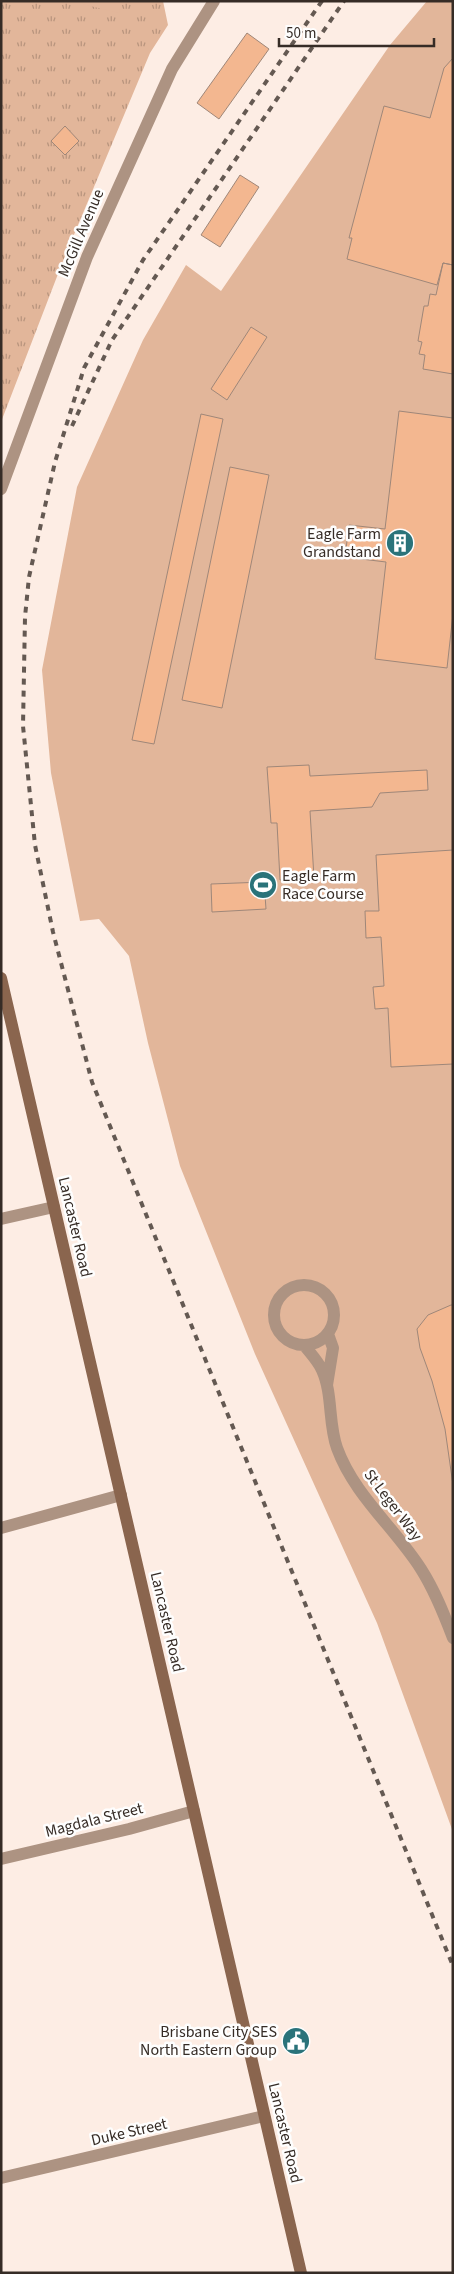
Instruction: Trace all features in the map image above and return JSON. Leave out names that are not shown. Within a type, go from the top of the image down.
[{"type":"main road","name":"Lancaster Road","points":[[1,978],[302,2273]]},
{"type":"street","name":"McGill Avenue","points":[[1,488],[87,257],[172,69],[214,1]]},
{"type":"street","points":[[1,1219],[54,1207]]},
{"type":"street","points":[[302,1284],[313,1285],[322,1290],[330,1298],[335,1316],[328,1334],[313,1344],[294,1344],[285,1339],[274,1321],[274,1310],[277,1301],[292,1287],[302,1284]]},
{"type":"street","name":"St Leger Way","points":[[327,1385],[333,1348],[328,1334]]},
{"type":"street","name":"St Leger Way","points":[[304,1345],[322,1370],[327,1385],[332,1429],[343,1462],[359,1490],[421,1568],[440,1602],[453,1638]]},
{"type":"street","points":[[1,1528],[121,1495]]},
{"type":"street","name":"Magdala Street","points":[[1,1859],[129,1829],[194,1811]]},
{"type":"street","name":"Duke Street","points":[[1,2178],[264,2116]]},
{"type":"green space","points":[[1,1],[163,1],[168,25],[150,53],[63,261],[1,422]]},
{"type":"green space","points":[[83,1],[122,1],[119,13],[82,4]]},
{"type":"green space","name":"Eagle Farm Race Course","points":[[427,1],[453,1],[453,1832],[377,1623],[255,1354],[180,1166],[148,1043],[129,956],[99,919],[80,921],[51,773],[42,670],[77,487],[143,340],[186,265],[221,291],[390,45]]},
{"type":"building","points":[[247,33],[269,49],[219,119],[197,103]]},
{"type":"building","points":[[453,58],[453,265],[443,263],[437,285],[347,259],[352,238],[349,238],[384,106],[430,118],[444,68]]},
{"type":"building","points":[[65,126],[79,141],[65,155],[51,141]]},
{"type":"building","points":[[240,175],[259,187],[220,247],[201,235]]},
{"type":"building","points":[[443,263],[453,265],[453,374],[423,369],[425,355],[419,354],[422,342],[418,341],[424,306],[428,306],[430,294],[436,295]]},
{"type":"building","points":[[251,327],[267,337],[227,400],[211,389]]},
{"type":"building","name":"Eagle Farm Grandstand","points":[[399,411],[453,418],[453,614],[447,668],[375,659],[386,562],[345,557],[349,525],[385,529]]},
{"type":"building","points":[[201,414],[223,419],[154,744],[132,740]]},
{"type":"building","points":[[230,467],[269,475],[222,708],[182,700]]},
{"type":"building","points":[[309,765],[310,776],[427,770],[428,790],[380,793],[372,807],[310,811],[314,878],[280,880],[277,823],[271,823],[267,767]]},
{"type":"building","points":[[453,850],[453,1064],[391,1067],[388,1008],[375,1009],[373,987],[384,986],[381,937],[366,938],[365,911],[379,911],[376,855]]},
{"type":"building","points":[[264,882],[266,909],[212,912],[211,884]]},
{"type":"building","points":[[453,1305],[453,1485],[445,1429],[432,1381],[420,1348],[417,1329],[428,1315]]},
{"type":"railway","points":[[322,1],[143,260],[84,368],[55,462],[29,577],[25,617],[23,726],[35,845],[53,932],[92,1082],[453,1966]]},
{"type":"railway","points":[[72,426],[112,340],[344,1]]},
{"type":"place","name":"Eagle Farm Grandstand","points":[[400,543]]},
{"type":"place","name":"Eagle Farm Race Course","points":[[263,885]]},
{"type":"place","name":"Brisbane City SES North Eastern Group","points":[[296,2041]]}]
